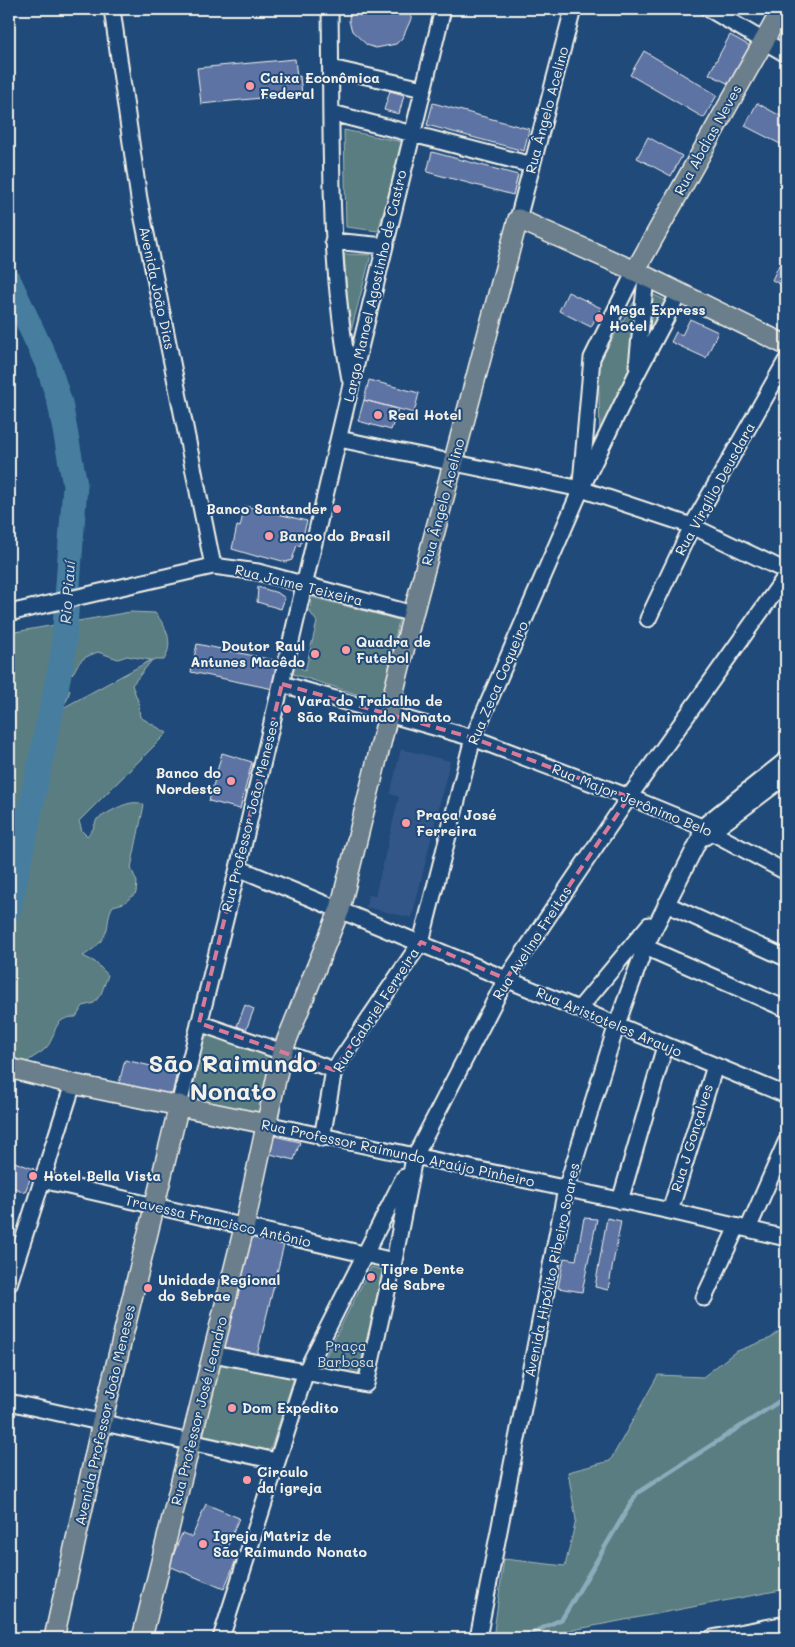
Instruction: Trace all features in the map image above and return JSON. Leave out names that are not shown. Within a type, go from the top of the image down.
[{"type":"main road","name":"Rua Abdias Neves","points":[[641,274],[763,41],[782,9]]},
{"type":"main road","points":[[518,219],[641,274],[786,345]]},
{"type":"main road","name":"Rua Ângelo Acelino","points":[[282,1052],[340,909],[413,614],[518,219]]},
{"type":"main road","name":"Rua Professor José Leandro","points":[[142,1638],[244,1228],[282,1052]]},
{"type":"main road","name":"Rua Professor Raimundo Araújo Pinheiro","points":[[9,1068],[73,1084],[266,1124]]},
{"type":"main road","name":"Avenida Professor João Meneses","points":[[54,1638],[102,1422],[179,1105]]},
{"type":"street","name":"Avenida João Dias","points":[[112,9],[138,199],[213,566]]},
{"type":"street","points":[[330,9],[333,241],[342,336],[351,385]]},
{"type":"street","name":"Largo Manoel Agostinho de Castro","points":[[339,439],[422,89],[443,9]]},
{"type":"street","name":"Rua Ângelo Acelino","points":[[518,219],[573,9]]},
{"type":"street","points":[[709,9],[786,54]]},
{"type":"street","points":[[331,68],[422,89]]},
{"type":"street","points":[[332,113],[532,165]]},
{"type":"street","points":[[333,241],[385,246]]},
{"type":"street","points":[[636,375],[641,274]]},
{"type":"street","points":[[581,489],[592,358],[641,274]]},
{"type":"street","name":"Rua Zeca Coqueiro","points":[[421,942],[473,738],[581,489],[636,375],[679,293]]},
{"type":"street","name":"Rua Virgílio Deusdara","points":[[648,619],[692,526],[786,361]]},
{"type":"street","points":[[339,439],[581,489],[692,526],[786,571]]},
{"type":"street","name":"Rua Professor João Meneses","points":[[179,1105],[306,585],[339,439]]},
{"type":"street","name":"Rua Jaime Teixeira","points":[[9,613],[213,566],[258,572],[413,614]]},
{"type":"street","name":"Rua Avelino Freitas","points":[[306,1371],[366,1384],[394,1261],[414,1158],[506,979],[629,797],[786,576]]},
{"type":"street","points":[[282,684],[473,738]]},
{"type":"street","name":"Rua Major Jerônimo Belo","points":[[473,738],[629,797],[786,872]]},
{"type":"street","name":"Avenida Hipólito Ribeiro Soares","points":[[478,1638],[566,1189],[617,1024],[646,947],[664,907],[704,833],[786,760]]},
{"type":"street","name":"Avenida Hipólito Ribeiro Soares","points":[[704,833],[786,776]]},
{"type":"street","name":"Rua Aristoteles Araujo","points":[[238,868],[421,942],[665,1046],[786,1095]]},
{"type":"street","points":[[664,907],[786,958]]},
{"type":"street","name":"Avenida Hipólito Ribeiro Soares","points":[[579,1009],[664,907]]},
{"type":"street","name":"Rua Gabriel Ferreira","points":[[322,1138],[334,1070],[421,942]]},
{"type":"street","points":[[646,947],[786,1009]]},
{"type":"street","points":[[198,1023],[334,1070]]},
{"type":"street","points":[[620,1201],[665,1046]]},
{"type":"street","name":"Rua J Gonçalves","points":[[670,1211],[715,1066]]},
{"type":"street","points":[[9,1284],[73,1084]]},
{"type":"street","name":"Rua Professor Raimundo Araújo Pinheiro","points":[[266,1124],[322,1138],[670,1211],[786,1238]]},
{"type":"street","points":[[704,1298],[743,1228],[786,1142]]},
{"type":"street","points":[[221,1638],[306,1371],[414,1158]]},
{"type":"street","name":"Travessa Francisco Antônio","points":[[42,1180],[394,1261]]},
{"type":"street","points":[[213,1354],[306,1371]]},
{"type":"street","points":[[9,1402],[276,1461]]},
{"type":"street","points":[[712,1638],[786,1624]]},
{"type":"highlighted area","points":[[282,684],[473,738],[629,797],[506,979],[421,942],[334,1070],[199,1023]]},
{"type":"shaded area","points":[[401,749],[450,761],[412,918],[366,907],[368,895],[375,896],[399,797],[390,794]]},
{"type":"green space","points":[[344,130],[403,142],[378,231],[346,227]]},
{"type":"green space","points":[[344,254],[371,255],[350,335]]},
{"type":"green space","points":[[639,293],[633,370],[600,433],[598,364]]},
{"type":"green space","points":[[652,294],[667,301],[645,342]]},
{"type":"green space","points":[[311,597],[399,620],[382,702],[293,674],[296,664],[305,671],[317,622],[310,612]]},
{"type":"green space","points":[[130,612],[155,613],[166,630],[169,641],[164,660],[152,660],[132,685],[138,701],[140,717],[167,733],[79,821],[82,831],[87,836],[93,829],[97,819],[114,809],[133,803],[144,805],[131,868],[137,882],[136,893],[124,903],[113,906],[109,914],[107,929],[101,941],[83,956],[95,962],[108,975],[101,994],[94,1003],[83,1006],[76,1017],[62,1020],[45,1049],[26,1063],[9,1058],[9,633]],"holes":[[[98,652],[118,659],[127,656],[151,660],[61,709],[67,700],[70,690],[59,678],[69,676],[83,659]]]},
{"type":"green space","points":[[210,1034],[266,1054],[273,1059],[261,1112],[203,1102],[190,1094],[203,1040]]},
{"type":"green space","name":"Praça Barbosa","points":[[371,1267],[383,1270],[358,1375],[320,1367]]},
{"type":"green space","points":[[786,1325],[786,1589],[531,1638],[493,1638],[504,1559],[565,1566],[576,1520],[568,1472],[610,1461],[658,1375],[703,1377],[735,1352],[771,1338]]},
{"type":"green space","points":[[219,1364],[294,1378],[270,1451],[202,1435]]},
{"type":"building","points":[[350,9],[411,9],[411,19],[403,37],[396,44],[376,48],[367,45],[352,31],[349,21]]},
{"type":"building","points":[[730,35],[750,46],[729,84],[709,74]]},
{"type":"building","points":[[644,51],[717,95],[704,118],[630,75]]},
{"type":"building","name":"Caixa Econômica Federal","points":[[295,59],[297,77],[300,76],[302,94],[201,104],[197,68]]},
{"type":"building","points":[[390,91],[404,95],[399,114],[384,110]]},
{"type":"building","points":[[433,103],[529,129],[524,151],[427,125]]},
{"type":"building","points":[[757,103],[786,119],[786,147],[745,126]]},
{"type":"building","points":[[648,137],[682,156],[671,176],[637,158]]},
{"type":"building","points":[[432,152],[518,175],[513,195],[427,172]]},
{"type":"building","points":[[779,265],[786,269],[786,287],[772,280]]},
{"type":"building","points":[[568,292],[601,308],[591,327],[559,311]]},
{"type":"building","points":[[690,319],[718,332],[706,358],[671,342],[676,332],[682,335]]},
{"type":"building","points":[[369,380],[419,393],[414,413],[364,400]]},
{"type":"building","name":"Real Hotel","points":[[364,400],[398,409],[391,430],[358,421]]},
{"type":"building","name":"Banco do Brasil","points":[[245,506],[307,521],[300,546],[297,545],[292,560],[286,562],[232,549],[237,526],[240,527]]},
{"type":"building","points":[[258,587],[278,593],[285,598],[281,609],[257,602]]},
{"type":"building","points":[[197,644],[278,661],[273,689],[191,672]]},
{"type":"building","name":"Banco do Nordeste","points":[[222,753],[252,762],[240,809],[209,801]]},
{"type":"building","points":[[245,1005],[254,1009],[246,1030],[237,1026]]},
{"type":"building","points":[[125,1060],[177,1072],[172,1095],[119,1083]]},
{"type":"building","points":[[274,1136],[300,1142],[294,1160],[270,1154]]},
{"type":"building","points":[[9,1160],[34,1169],[25,1192],[9,1186]]},
{"type":"building","points":[[584,1218],[597,1219],[582,1292],[558,1288],[564,1258],[576,1260]]},
{"type":"building","points":[[607,1218],[621,1221],[608,1290],[595,1287]]},
{"type":"building","points":[[248,1235],[284,1244],[257,1355],[221,1346]]},
{"type":"building","name":"Igreja Matriz de São Raimundo Nonato","points":[[206,1504],[239,1518],[226,1550],[238,1555],[224,1589],[169,1566],[182,1533],[192,1537]]},
{"type":"waterway","name":"Rio Piauí","points":[[9,281],[48,365],[60,403],[75,485],[63,655],[9,909]]},
{"type":"waterway","points":[[521,1638],[562,1619],[637,1493],[786,1397]]},
{"type":"place","name":"Caixa Econômica Federal","points":[[250,86]]},
{"type":"place","name":"Mega Express Hotel","points":[[599,318]]},
{"type":"place","name":"Real Hotel","points":[[378,415]]},
{"type":"place","name":"Banco Santander","points":[[337,509]]},
{"type":"place","name":"Banco do Brasil","points":[[269,536]]},
{"type":"place","name":"Quadra de Futebol","points":[[346,650]]},
{"type":"place","name":"Doutor Raul Antunes Macêdo","points":[[315,654]]},
{"type":"place","name":"Vara do Trabalho de São Raimundo Nonato","points":[[287,709]]},
{"type":"place","name":"Banco do Nordeste","points":[[231,781]]},
{"type":"place","name":"Praça José Ferreira","points":[[406,823]]},
{"type":"place","name":"Hotel Bella Vista","points":[[33,1176]]},
{"type":"place","name":"Tigre Dente de Sabre","points":[[371,1277]]},
{"type":"place","name":"Unidade Regional do Sebrae","points":[[148,1288]]},
{"type":"place","name":"Dom Expedito","points":[[232,1408]]},
{"type":"place","name":"Circulo da igreja","points":[[247,1480]]},
{"type":"place","name":"Igreja Matriz de São Raimundo Nonato","points":[[203,1544]]},
{"type":"district","name":"São Raimundo Nonato","points":[[233,1078]]}]
